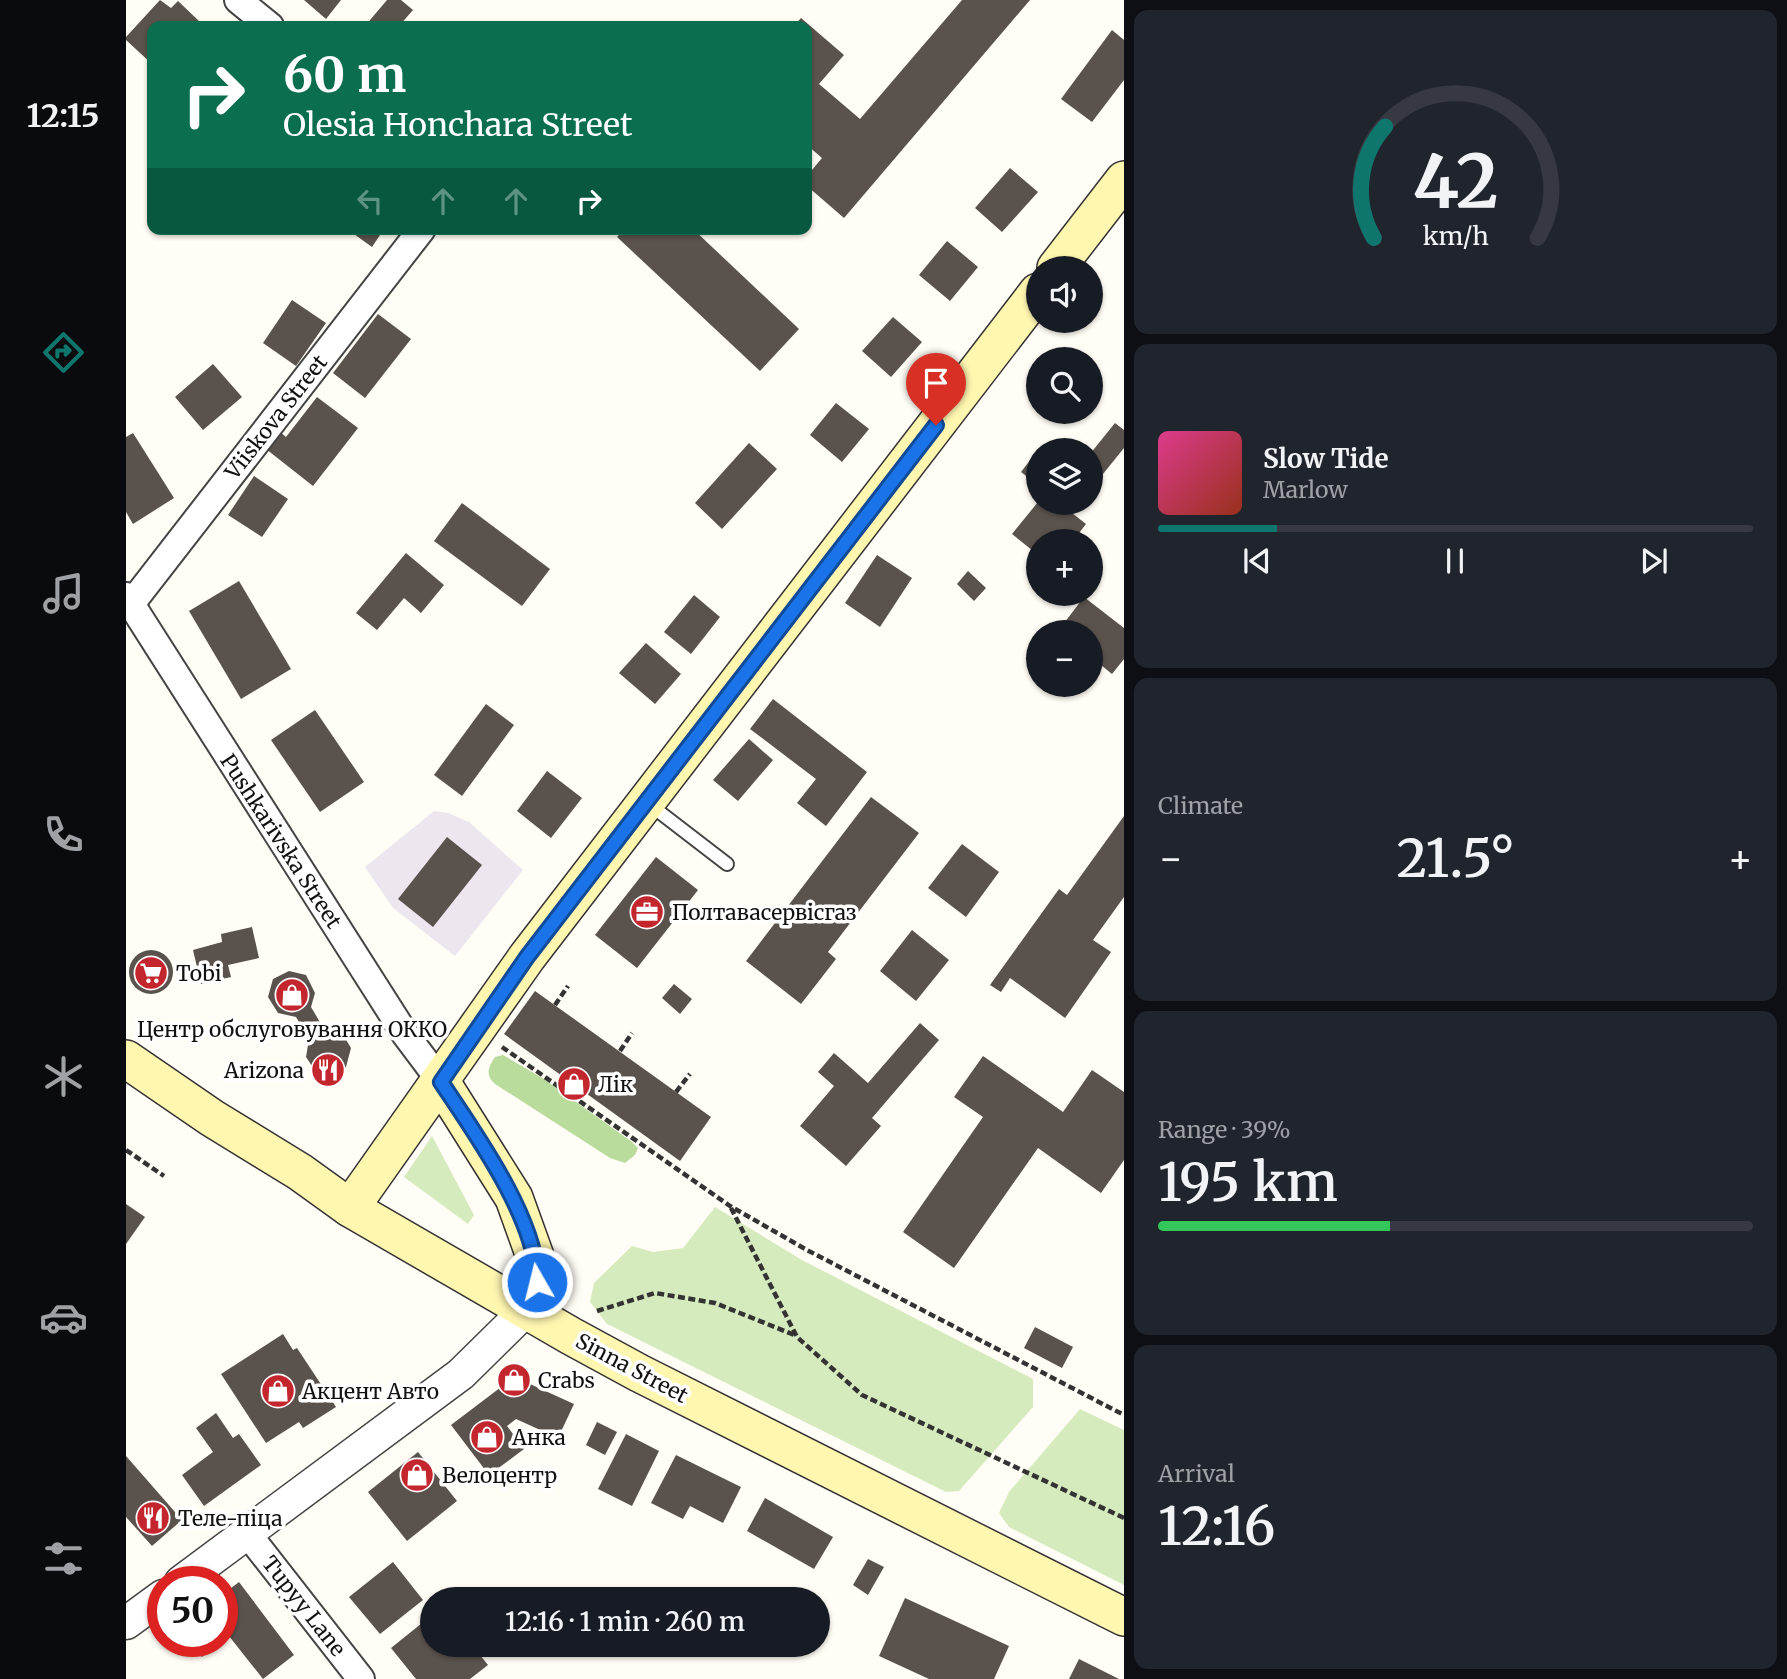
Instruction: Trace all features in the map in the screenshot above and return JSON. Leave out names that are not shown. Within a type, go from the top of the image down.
[{"type":"main road","points":[[1065,256],[1124,180]]},
{"type":"main road","points":[[350,1208],[527,957],[1026,308]]},
{"type":"main road","name":"Sinna Street","points":[[126,1059],[202,1112],[300,1172],[350,1208],[526,1310],[639,1373],[1124,1617]]},
{"type":"main road","points":[[441,1082],[514,1198],[537,1262],[537,1282],[526,1310]]},
{"type":"street","points":[[238,0],[264,21]]},
{"type":"street","name":"Viiskova Street","points":[[129,600],[417,235]]},
{"type":"street","name":"Pushkarivska Street","points":[[129,600],[405,1034],[441,1082]]},
{"type":"street","points":[[203,1566],[461,1374],[526,1310]]},
{"type":"street","name":"Tupyy Lane","points":[[247,1533],[361,1679]]},
{"type":"street","points":[[126,1623],[147,1608]]},
{"type":"lane","points":[[646,801],[727,864]]},
{"type":"path","points":[[555,1005],[568,986]]},
{"type":"path","points":[[620,1051],[632,1032]]},
{"type":"path","points":[[491,1039],[730,1206],[807,1250],[1124,1415]]},
{"type":"path","points":[[676,1092],[690,1074]]},
{"type":"path","points":[[568,1093],[574,1084]]},
{"type":"path","points":[[126,1150],[164,1176]]},
{"type":"path","points":[[730,1206],[797,1337]]},
{"type":"path","points":[[597,1311],[655,1293],[715,1303],[797,1337],[862,1395],[1124,1518]]},
{"type":"shaded area","points":[[434,811],[448,813],[469,822],[523,870],[455,956],[393,908],[365,867]]},
{"type":"green space","points":[[503,1055],[544,1079],[632,1142],[638,1148],[635,1155],[625,1163],[610,1158],[495,1084],[490,1077],[489,1068],[495,1057]]},
{"type":"green space","points":[[432,1136],[474,1215],[468,1224],[404,1177]]},
{"type":"green space","points":[[715,1207],[802,1260],[1033,1379],[1033,1407],[959,1491],[946,1492],[607,1324],[590,1302],[594,1283],[632,1246],[653,1252],[683,1248]]},
{"type":"green space","points":[[1080,1409],[1124,1430],[1124,1585],[1009,1527],[999,1513],[1009,1492]]},
{"type":"building","points":[[160,0],[171,8],[178,1],[199,21],[147,21],[147,59],[126,37]]},
{"type":"building","points":[[304,0],[341,0],[326,19]]},
{"type":"building","points":[[387,0],[401,0],[413,10],[403,21],[369,21]]},
{"type":"building","points":[[962,0],[1030,0],[844,218],[812,190],[812,170],[822,158],[812,149],[812,27],[844,55],[819,84],[860,119]]},
{"type":"building","points":[[1112,30],[1124,40],[1124,80],[1092,122],[1061,99]]},
{"type":"building","points":[[1010,168],[1038,192],[1002,232],[975,208]]},
{"type":"building","points":[[355,235],[380,235],[372,247]]},
{"type":"building","points":[[699,235],[799,329],[760,371],[617,237]]},
{"type":"building","points":[[947,241],[978,267],[950,301],[919,275]]},
{"type":"building","points":[[292,300],[326,323],[296,366],[263,343]]},
{"type":"building","points":[[378,314],[411,339],[365,398],[333,373]]},
{"type":"building","points":[[893,317],[922,342],[891,377],[862,351]]},
{"type":"building","points":[[213,364],[242,397],[203,430],[175,397]]},
{"type":"building","points":[[317,397],[358,428],[313,486],[266,449],[279,431],[286,437]]},
{"type":"building","points":[[836,403],[869,429],[842,462],[810,435]]},
{"type":"building","points":[[1115,423],[1124,430],[1124,448],[1103,474],[1103,438]]},
{"type":"building","points":[[133,433],[174,498],[133,524],[126,512],[126,437]]},
{"type":"building","points":[[749,443],[777,469],[722,529],[695,503]]},
{"type":"building","points":[[254,476],[288,499],[262,537],[228,515]]},
{"type":"building","points":[[462,503],[550,569],[522,606],[434,541]]},
{"type":"building","points":[[1027,515],[1075,515],[1086,524],[1082,529],[1026,529],[1026,545],[1012,534]]},
{"type":"building","points":[[406,553],[444,585],[421,613],[404,598],[377,630],[356,613]]},
{"type":"building","points":[[877,555],[912,578],[880,627],[845,603]]},
{"type":"building","points":[[968,571],[986,588],[974,601],[957,584]]},
{"type":"building","points":[[239,581],[291,669],[241,699],[189,611]]},
{"type":"building","points":[[694,595],[720,617],[691,654],[664,632]]},
{"type":"building","points":[[1077,606],[1096,606],[1124,628],[1124,659],[1112,674],[1103,667],[1103,620],[1066,620]]},
{"type":"building","points":[[646,643],[681,674],[655,704],[619,673]]},
{"type":"building","points":[[773,699],[867,772],[826,826],[797,803],[816,779],[750,729]]},
{"type":"building","points":[[486,704],[514,725],[462,796],[434,775]]},
{"type":"building","points":[[315,710],[364,782],[320,812],[271,740]]},
{"type":"building","points":[[749,739],[773,760],[738,801],[713,780]]},
{"type":"building","points":[[547,771],[582,798],[551,838],[517,811]]},
{"type":"building","points":[[871,797],[919,833],[828,952],[836,959],[801,1004],[746,961]]},
{"type":"building","points":[[1124,816],[1124,897],[1093,940],[1111,952],[1065,1018],[1010,978],[1001,992],[990,985],[1059,889],[1067,895]]},
{"type":"building","points":[[447,837],[482,865],[433,927],[398,899]]},
{"type":"building","points":[[962,844],[999,872],[966,917],[928,888]]},
{"type":"building","name":"Полтавасервісгаз","points":[[656,857],[698,890],[637,968],[595,935]]},
{"type":"building","points":[[252,927],[259,958],[228,965],[231,977],[201,984],[193,950],[222,942],[221,934]]},
{"type":"building","points":[[912,930],[949,960],[916,1001],[880,971]]},
{"type":"building","name":"Tobi","points":[[151,950],[167,956],[173,972],[167,988],[151,994],[135,988],[129,972],[135,956]]},
{"type":"building","points":[[289,971],[306,975],[315,993],[311,1007],[324,1029],[342,1033],[351,1048],[346,1067],[333,1075],[316,1072],[306,1057],[309,1039],[296,1017],[278,1013],[268,997],[273,979]]},
{"type":"building","points":[[674,984],[692,999],[680,1014],[662,998]]},
{"type":"building","points":[[535,991],[711,1117],[680,1161],[504,1034]]},
{"type":"building","points":[[920,1023],[939,1040],[872,1118],[881,1126],[846,1166],[800,1126],[834,1086],[818,1072],[834,1053],[868,1083]]},
{"type":"building","points":[[983,1056],[1063,1112],[1092,1070],[1124,1092],[1124,1160],[1101,1193],[1038,1148],[954,1268],[903,1232],[983,1117],[954,1097]]},
{"type":"building","points":[[126,1204],[145,1217],[126,1244]]},
{"type":"building","points":[[1035,1327],[1073,1347],[1062,1368],[1024,1348]]},
{"type":"building","name":"Акцент Авто","points":[[283,1334],[293,1350],[297,1348],[336,1407],[303,1428],[299,1422],[266,1443],[221,1374]]},
{"type":"building","points":[[519,1379],[574,1404],[558,1438],[516,1419],[507,1426],[524,1449],[489,1475],[451,1425],[509,1381]]},
{"type":"building","points":[[216,1413],[233,1438],[239,1434],[261,1465],[204,1506],[182,1475],[213,1452],[196,1428]]},
{"type":"building","points":[[597,1422],[617,1432],[605,1455],[586,1445]]},
{"type":"building","points":[[626,1434],[659,1451],[632,1506],[598,1489]]},
{"type":"building","points":[[418,1452],[457,1501],[407,1541],[368,1492]]},
{"type":"building","points":[[676,1455],[741,1487],[723,1523],[690,1506],[683,1519],[651,1503]]},
{"type":"building","points":[[126,1456],[182,1520],[152,1546],[126,1517]]},
{"type":"building","points":[[765,1498],[833,1537],[814,1569],[747,1531]]},
{"type":"building","points":[[868,1559],[884,1567],[868,1595],[853,1585]]},
{"type":"building","points":[[393,1562],[420,1596],[420,1602],[380,1634],[349,1597]]},
{"type":"building","points":[[238,1583],[294,1655],[263,1679],[238,1647]]},
{"type":"building","points":[[905,1598],[1009,1646],[994,1679],[929,1679],[879,1656]]},
{"type":"building","points":[[420,1625],[420,1657],[482,1657],[488,1665],[470,1679],[416,1679],[391,1648]]},
{"type":"building","points":[[1079,1659],[1119,1679],[1069,1679]]},
{"type":"place","name":"Полтавасервісгаз","points":[[647,912]]},
{"type":"place","name":"Tobi","points":[[151,973]]},
{"type":"place","name":"Центр обслуговування ОККО","points":[[292,995]]},
{"type":"place","name":"Arizona","points":[[328,1070]]},
{"type":"place","name":"Лік","points":[[574,1084]]},
{"type":"place","name":"Crabs","points":[[514,1380]]},
{"type":"place","name":"Акцент Авто","points":[[278,1391]]},
{"type":"place","name":"Анка","points":[[487,1437]]},
{"type":"place","name":"Велоцентр","points":[[417,1475]]},
{"type":"place","name":"Теле-піца","points":[[153,1518]]},
{"type":"route","points":[[537,1282],[537,1262],[514,1198],[441,1082],[527,957],[936,425]]}]
